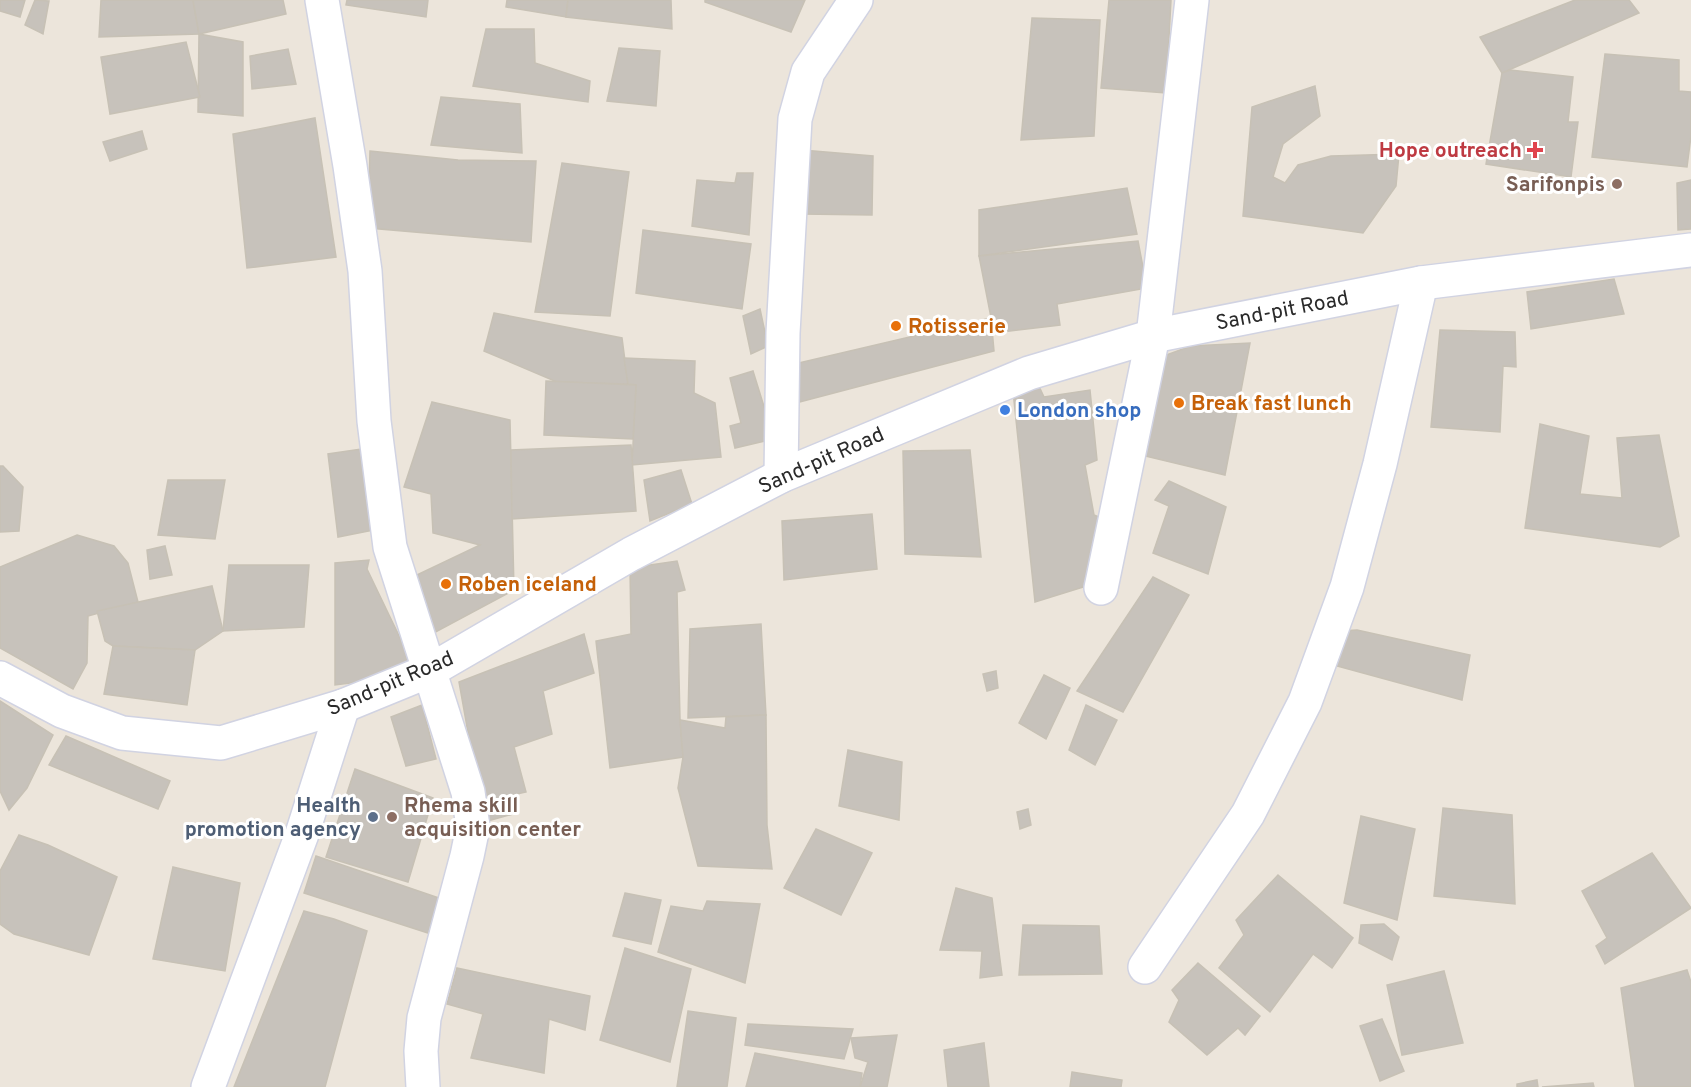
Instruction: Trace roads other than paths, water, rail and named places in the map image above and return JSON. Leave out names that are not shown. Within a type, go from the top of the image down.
[{"type":"street","points":[[322,0],[365,271],[374,421],[390,547],[468,792],[473,826],[424,1018],[421,1051],[423,1087]]},
{"type":"street","points":[[781,476],[783,333],[795,119],[808,72],[856,0]]},
{"type":"street","points":[[1101,588],[1153,336],[1192,0]]},
{"type":"street","name":"Sand-pit Road","points":[[0,678],[62,711],[122,733],[221,743],[344,706],[431,670],[631,554],[781,476],[1029,373],[1153,336],[1421,283],[1691,250]]},
{"type":"street","points":[[1145,968],[1248,814],[1305,702],[1347,587],[1380,464],[1421,283]]},
{"type":"street","points":[[208,1087],[302,834],[344,706]]},
{"type":"place","name":"Hope outreach","points":[[1535,150]]},
{"type":"place","name":"Sarifonpis","points":[[1617,184]]},
{"type":"place","name":"Rotisserie","points":[[896,326]]},
{"type":"place","name":"Break fast lunch","points":[[1179,403]]},
{"type":"place","name":"London shop","points":[[1005,410]]},
{"type":"place","name":"Roben iceland","points":[[446,584]]},
{"type":"place","name":"Health promotion agency","points":[[373,817]]},
{"type":"place","name":"Rhema skill acquisition center","points":[[392,817]]}]
